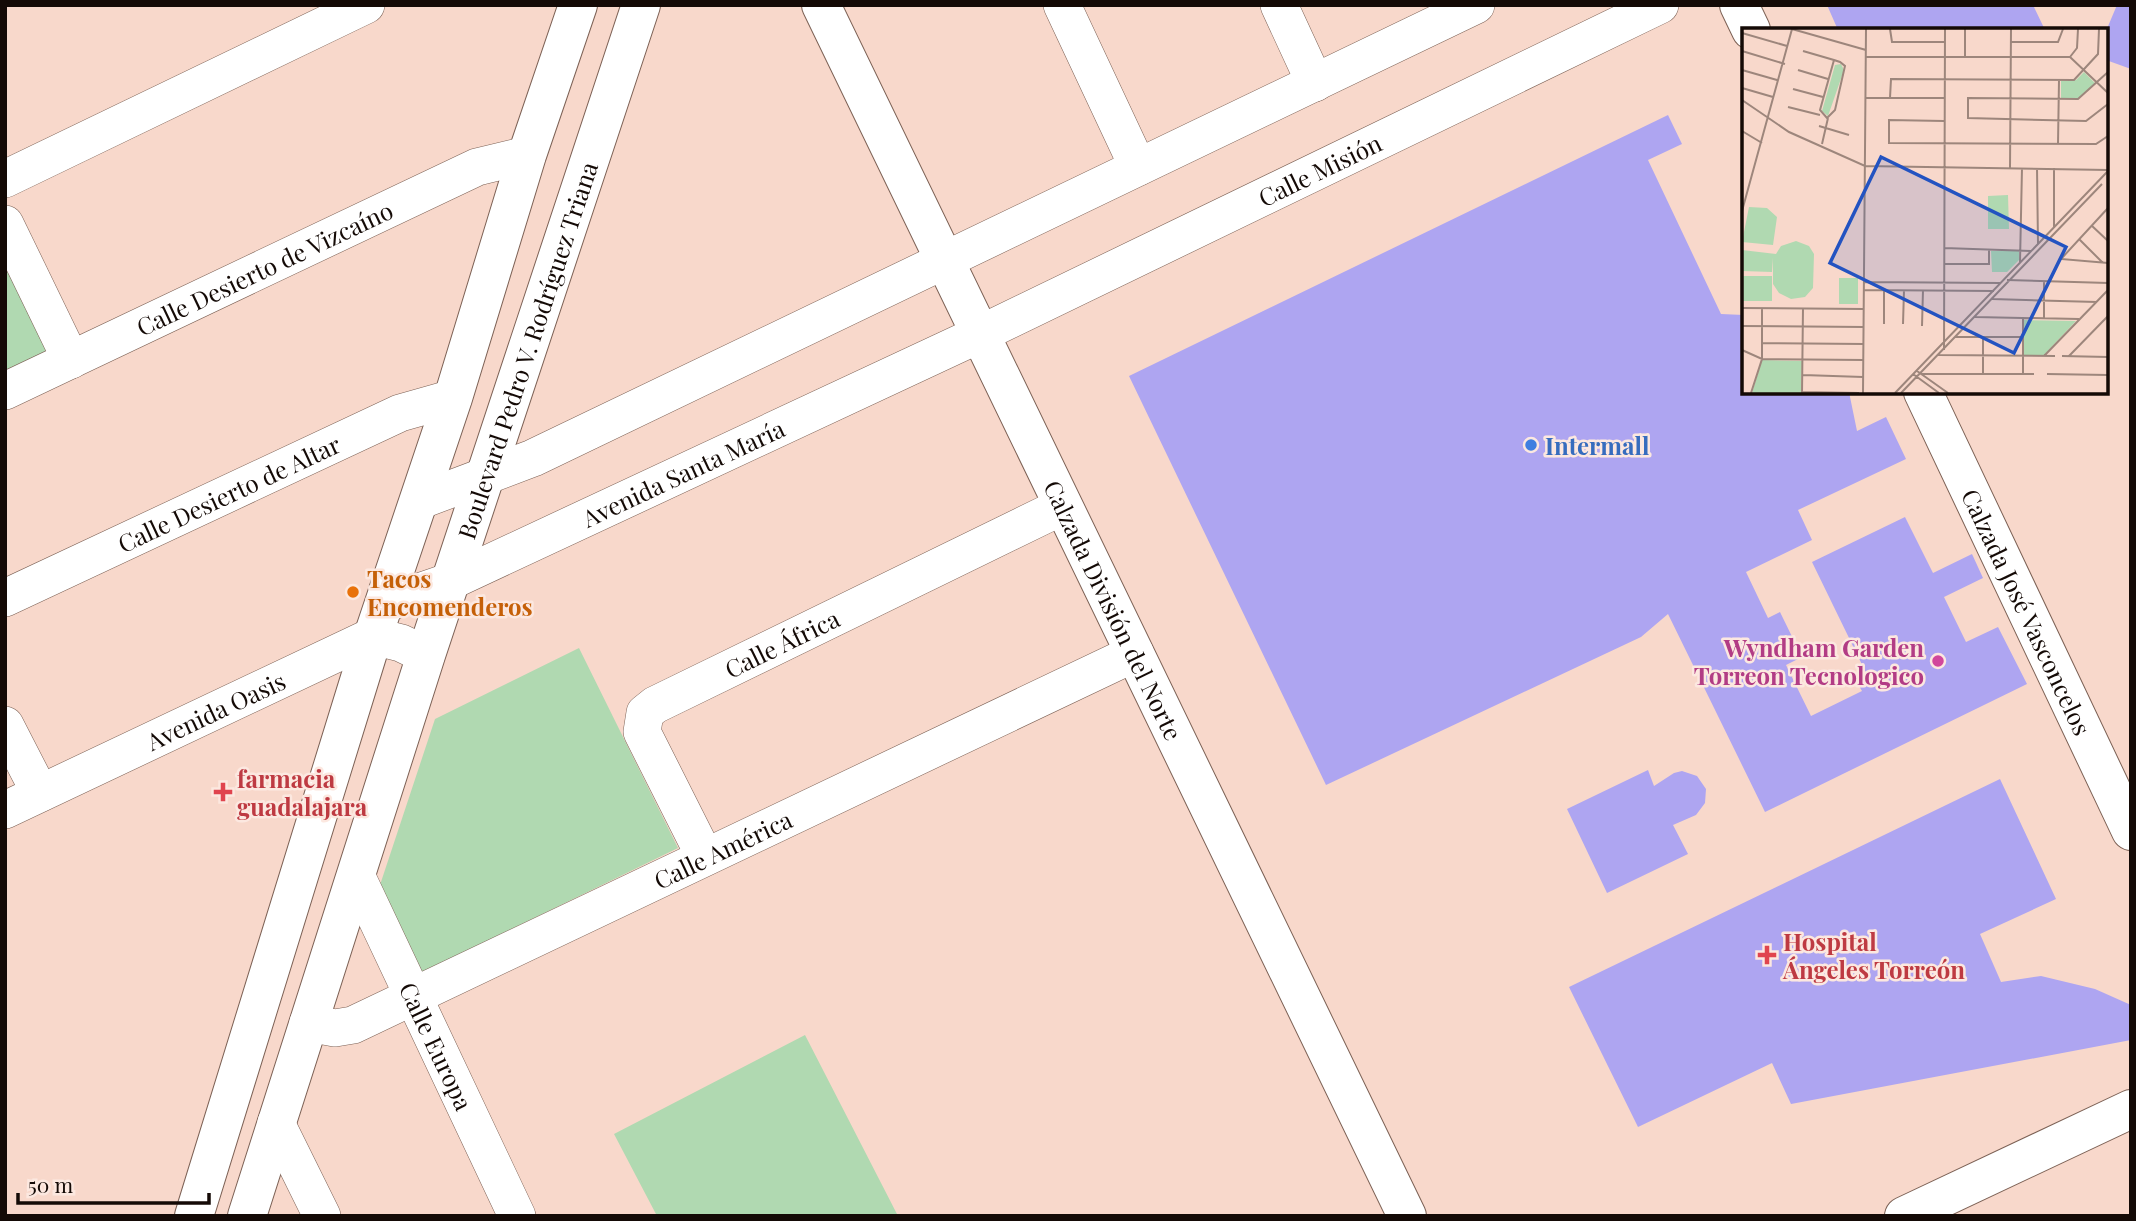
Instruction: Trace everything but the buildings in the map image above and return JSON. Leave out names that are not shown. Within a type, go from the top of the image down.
[{"type":"main road","points":[[194,1216],[379,620],[453,398],[527,155],[578,5]]},
{"type":"main road","name":"Boulevard Pedro V. Rodríguez Triana","points":[[247,1216],[426,655],[640,5]]},
{"type":"main road","name":"Calzada División del Norte","points":[[821,5],[1406,1216]]},
{"type":"main road","points":[[1739,5],[1750,28]]},
{"type":"main road","name":"Calzada José Vasconcelos","points":[[1924,394],[2131,831]]},
{"type":"main road","points":[[1904,1216],[2131,1109]]},
{"type":"street","points":[[5,179],[365,5]]},
{"type":"street","points":[[1062,5],[1138,167]]},
{"type":"street","points":[[1279,5],[1315,83]]},
{"type":"street","points":[[419,501],[533,458],[1476,5]]},
{"type":"street","name":"Calle Misión","points":[[980,334],[1660,5]]},
{"type":"street","name":"Calle Desierto de Vizcaíno","points":[[5,391],[477,167],[527,155]]},
{"type":"street","points":[[5,224],[71,360]]},
{"type":"street","name":"Avenida Santa María","points":[[379,620],[451,581],[980,334]]},
{"type":"street","name":"Calle Desierto de Altar","points":[[5,598],[400,413],[453,398]]},
{"type":"street","name":"Calle África","points":[[705,857],[642,732],[645,713],[655,705],[1063,506]]},
{"type":"street","points":[[379,620],[401,643],[426,655]]},
{"type":"street","name":"Avenida Oasis","points":[[5,810],[379,620]]},
{"type":"street","name":"Calle América","points":[[308,1023],[335,1028],[353,1025],[1135,653]]},
{"type":"street","points":[[5,725],[40,793]]},
{"type":"street","name":"Calle Europa","points":[[356,874],[517,1216]]},
{"type":"street","points":[[276,1123],[322,1216]]},
{"type":"green space","points":[[5,251],[56,354],[5,377]]},
{"type":"green space","points":[[579,648],[678,848],[419,974],[378,891],[435,719]]},
{"type":"green space","points":[[805,1035],[898,1216],[657,1216],[614,1134]]},
{"type":"place","name":"Intermall","points":[[1531,445]]},
{"type":"place","name":"Tacos Encomenderos","points":[[353,592]]},
{"type":"place","name":"Wyndham Garden Torreon Tecnologico","points":[[1938,661]]},
{"type":"place","name":"farmacia guadalajara","points":[[223,792]]},
{"type":"place","name":"Hospital Ángeles Torreón","points":[[1767,955]]}]
